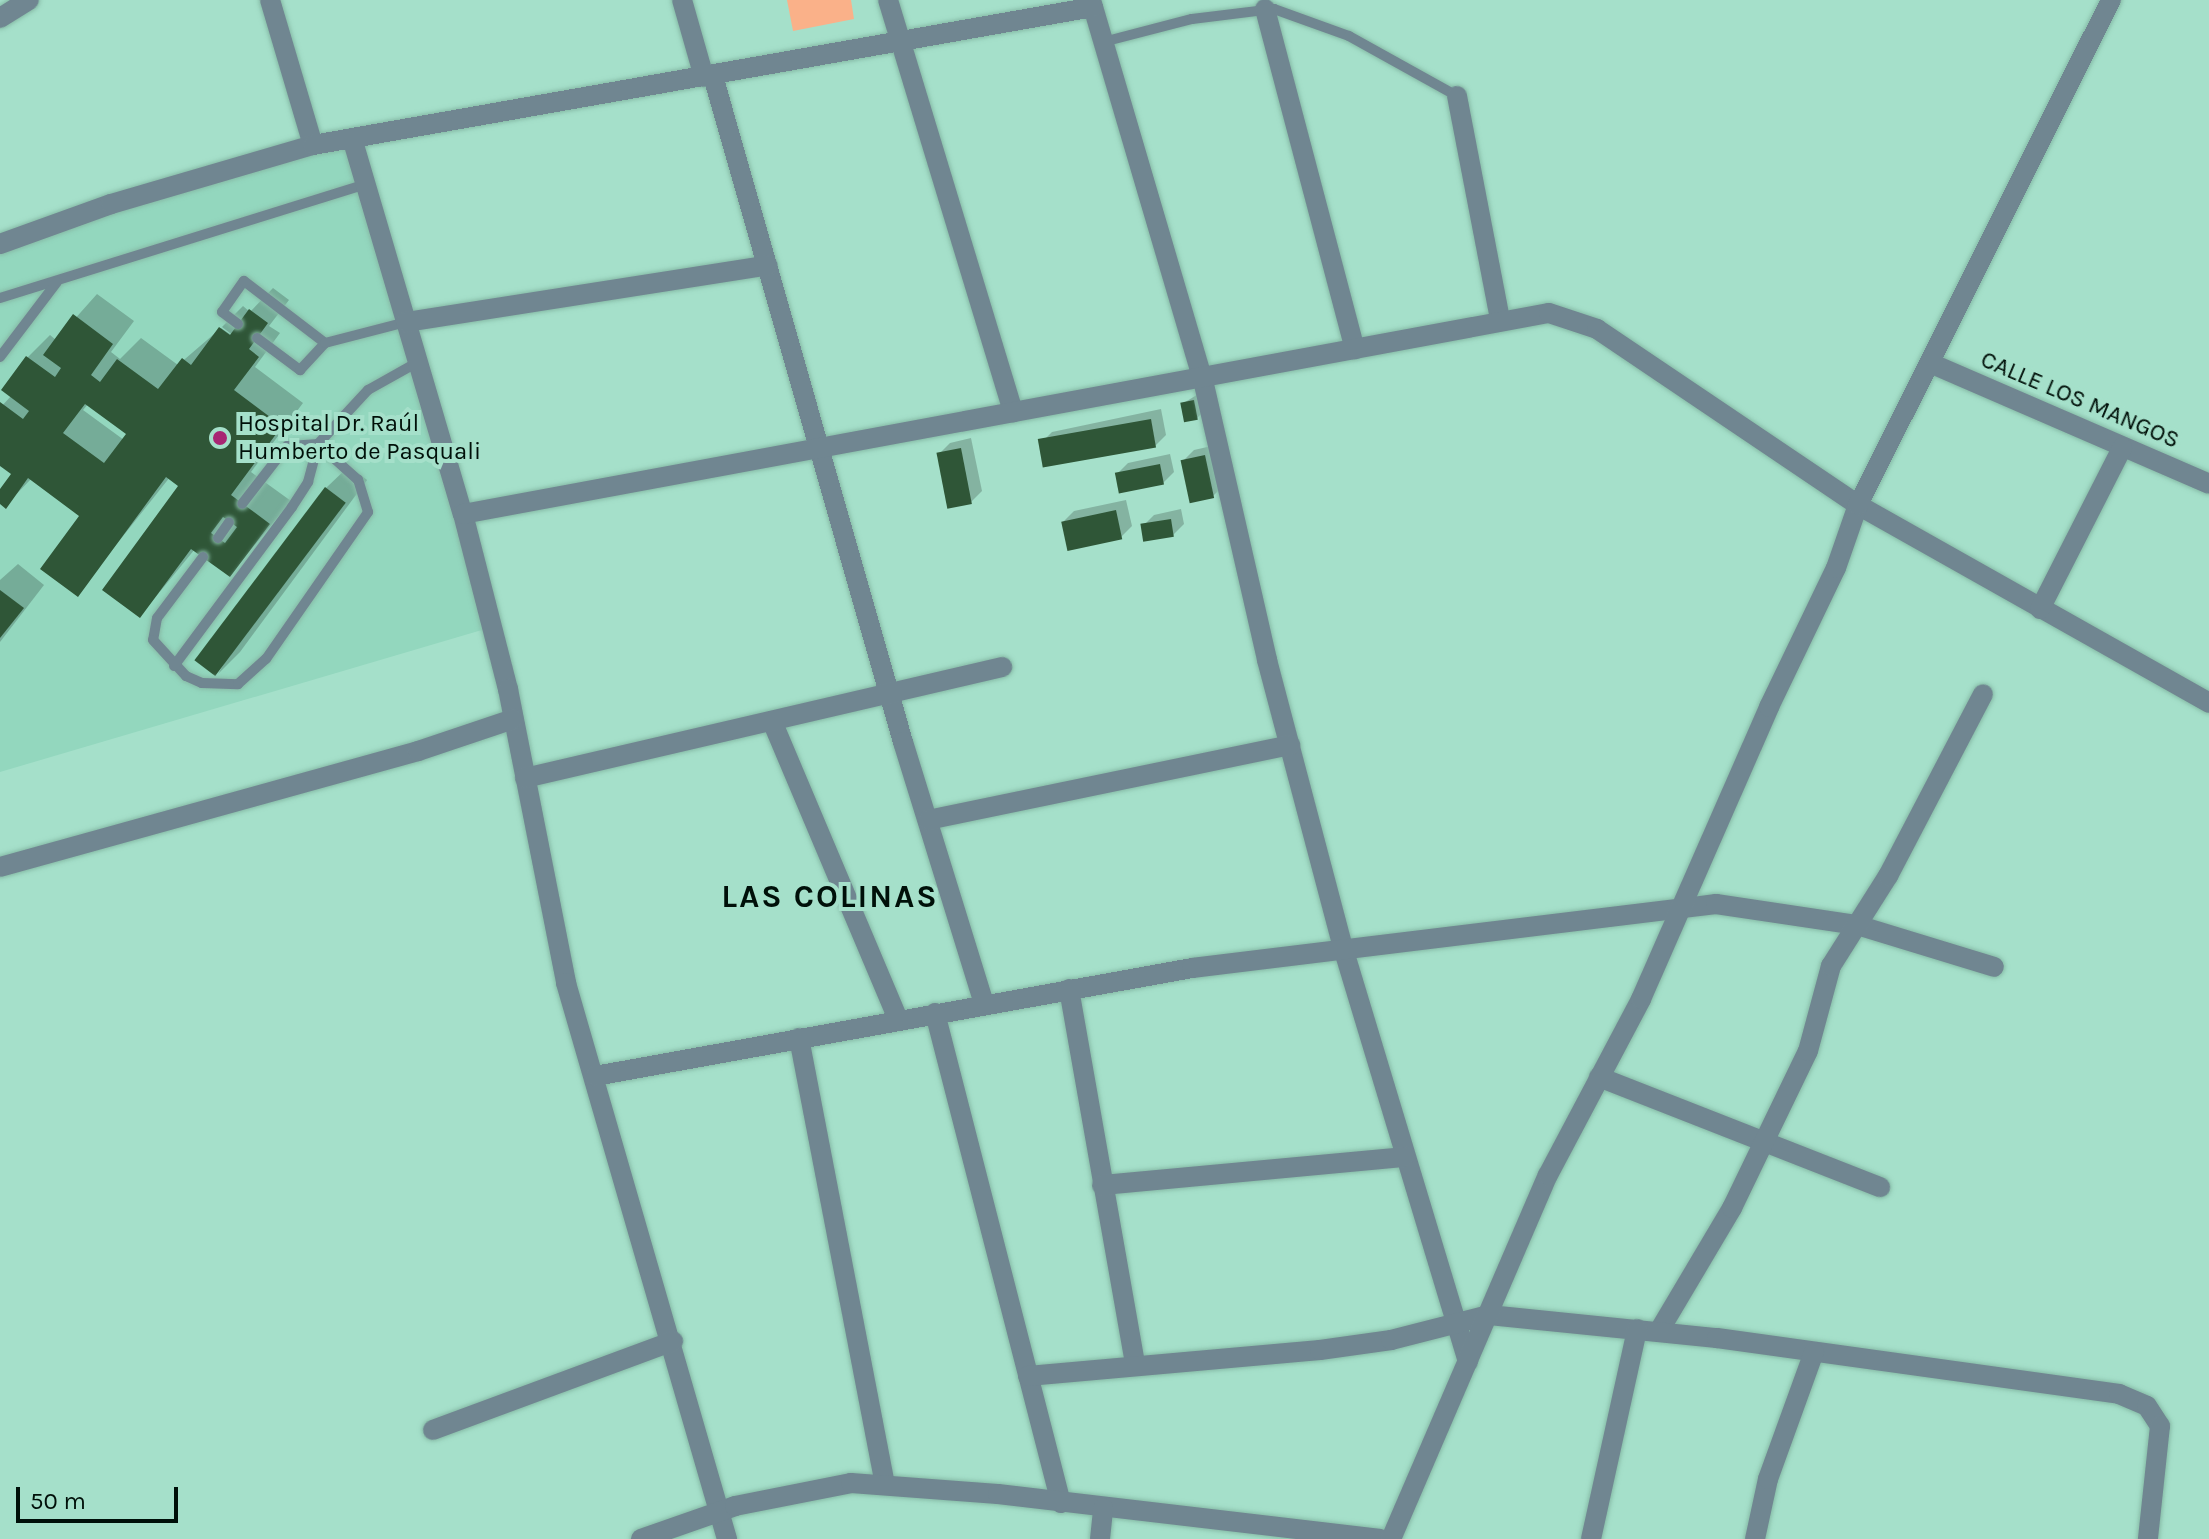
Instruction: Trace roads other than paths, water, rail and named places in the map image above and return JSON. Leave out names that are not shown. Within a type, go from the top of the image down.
[{"type":"street","points":[[0,18],[29,0]]},
{"type":"street","points":[[270,0],[313,145]]},
{"type":"street","points":[[682,0],[768,265],[890,694],[984,1004]]},
{"type":"street","points":[[888,0],[1013,412]]},
{"type":"street","points":[[1391,1539],[1548,1175],[1683,906],[1836,568],[1858,505],[2111,0]]},
{"type":"street","points":[[0,244],[111,204],[313,145],[901,43],[1092,3],[1203,380],[1290,745],[1344,951],[1468,1362]]},
{"type":"street","points":[[1265,9],[1355,349]]},
{"type":"street","points":[[1457,96],[1500,320]]},
{"type":"street","points":[[352,138],[463,514],[513,719],[566,983],[673,1341],[727,1539]]},
{"type":"street","points":[[406,322],[768,265]]},
{"type":"street","points":[[463,514],[1203,380],[1500,320],[1549,313],[1597,329],[1858,505],[2209,703]]},
{"type":"street","name":"CALLE LOS MANGOS","points":[[1930,363],[2209,484]]},
{"type":"street","points":[[2040,609],[2122,448]]},
{"type":"street","points":[[525,778],[1002,667]]},
{"type":"street","points":[[1659,1331],[1732,1208],[1808,1051],[1831,966],[1857,925],[1983,694]]},
{"type":"street","points":[[0,867],[375,764],[513,719]]},
{"type":"street","points":[[772,721],[898,1019]]},
{"type":"street","points":[[928,820],[1290,745]]},
{"type":"street","points":[[595,1076],[1069,989],[1683,906],[1743,906],[1857,925],[1994,967]]},
{"type":"street","points":[[1069,989],[1135,1363]]},
{"type":"street","points":[[935,1013],[1061,1503]]},
{"type":"street","points":[[799,1038],[885,1484]]},
{"type":"street","points":[[1599,1077],[1880,1187]]},
{"type":"street","points":[[1102,1185],[1404,1157]]},
{"type":"street","points":[[1028,1376],[1135,1363],[1320,1350],[1457,1325],[1489,1315],[1659,1331],[2133,1397],[2147,1406],[2160,1426],[2148,1539]]},
{"type":"street","points":[[1591,1539],[1637,1329]]},
{"type":"street","points":[[433,1430],[673,1341]]},
{"type":"street","points":[[1755,1539],[1768,1479],[1814,1352]]},
{"type":"street","points":[[641,1539],[720,1511],[803,1490],[885,1484],[1380,1539]]},
{"type":"street","points":[[1100,1539],[1103,1508]]},
{"type":"lane","points":[[1103,42],[1192,19],[1265,9],[1349,36],[1457,96]]},
{"type":"lane","points":[[0,298],[365,184]]},
{"type":"lane","points":[[238,324],[222,312],[244,281],[325,343]]},
{"type":"lane","points":[[0,357],[57,282]]},
{"type":"lane","points":[[257,338],[300,370],[325,343],[406,322]]},
{"type":"lane","points":[[174,666],[292,507],[308,482],[318,444],[368,390],[418,362]]},
{"type":"lane","points":[[203,557],[151,629],[160,652],[174,666],[202,683],[238,684],[252,673],[366,522],[367,497],[358,480],[318,444],[287,446],[242,504]]},
{"type":"lane","points":[[218,538],[229,522]]},
{"type":"place","name":"Hospital Dr. Raúl Humberto de Pasquali","points":[[220,438]]},
{"type":"district","name":"LAS COLINAS","points":[[830,897]]}]
